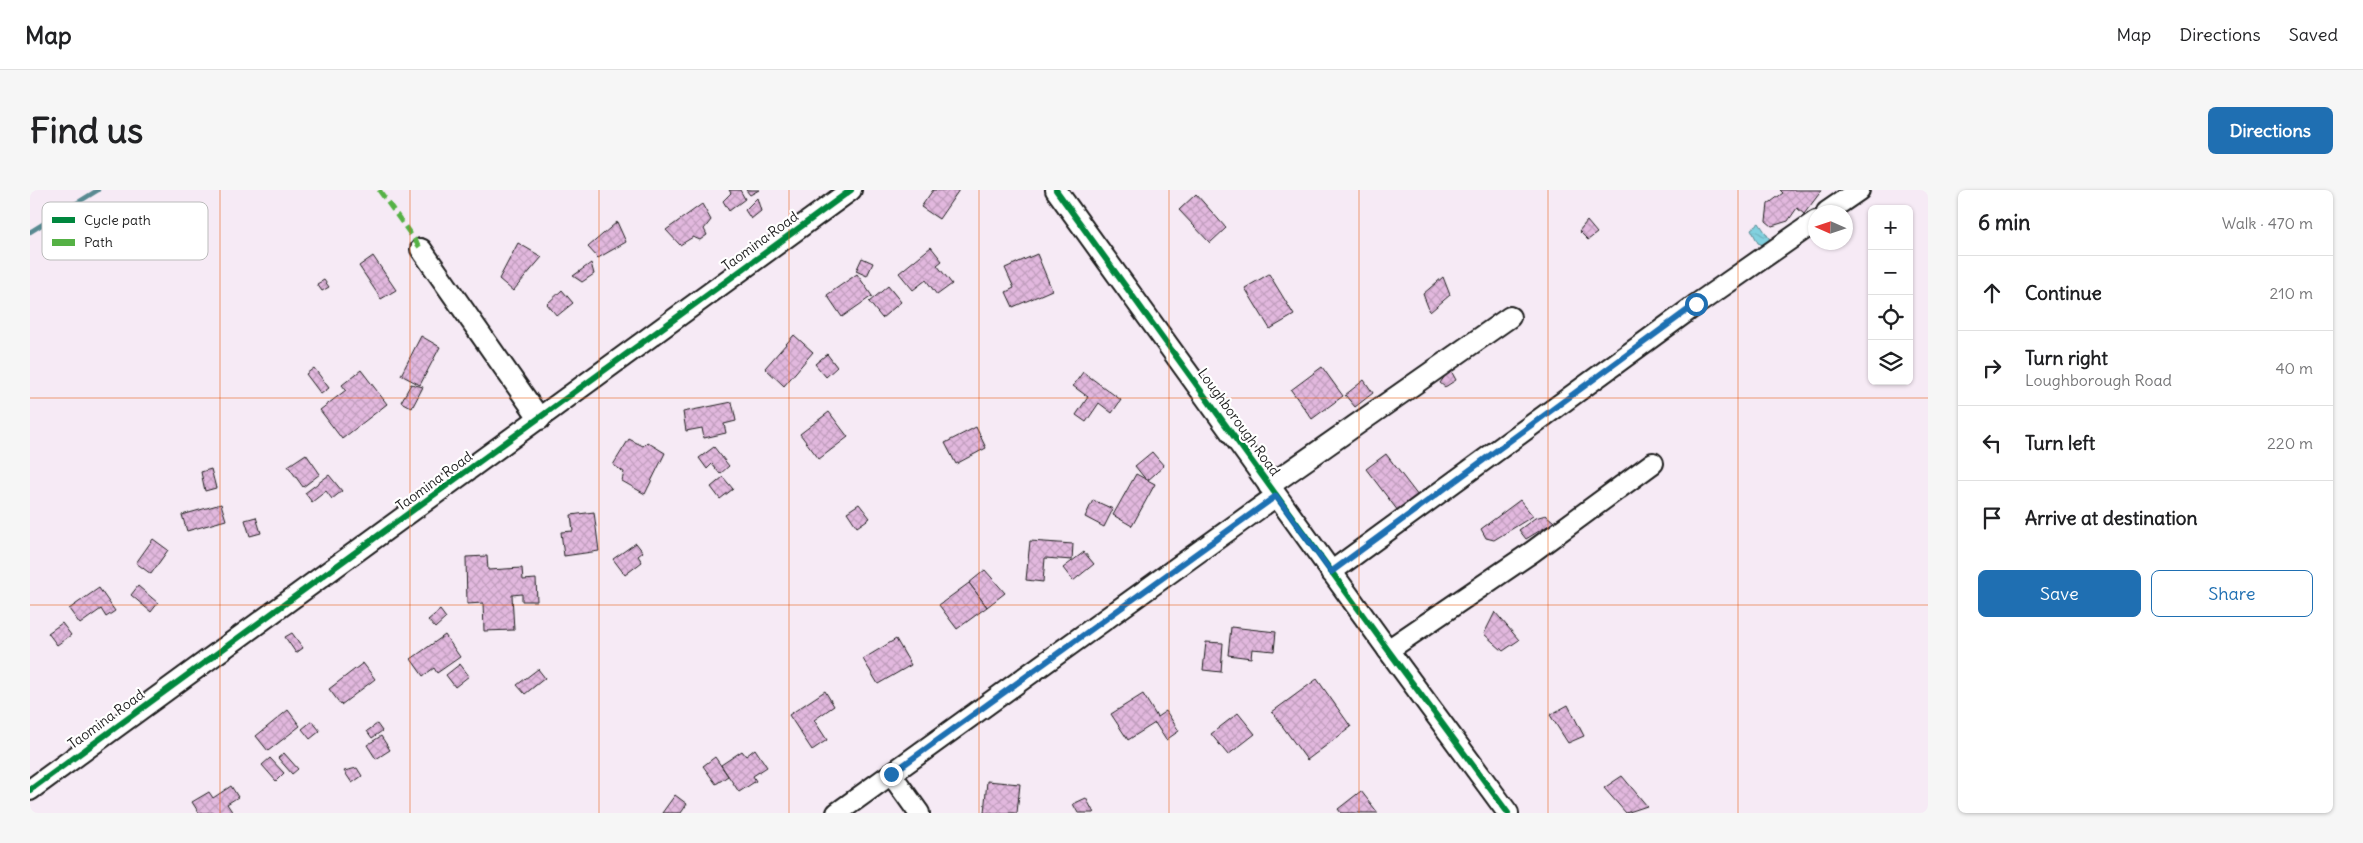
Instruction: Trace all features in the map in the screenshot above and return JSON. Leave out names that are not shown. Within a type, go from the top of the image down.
[{"type":"street","name":"Taomina Road","points":[[30,790],[851,190]]},
{"type":"street","name":"Loughborough Road","points":[[1056,190],[1331,572],[1508,813]]},
{"type":"street","points":[[1837,205],[1859,190]]},
{"type":"street","points":[[1331,572],[1696,304],[1808,226]]},
{"type":"street","points":[[421,249],[540,419]]},
{"type":"street","points":[[837,813],[1510,317]]},
{"type":"street","points":[[1388,650],[1532,552],[1654,463]]},
{"type":"street","points":[[891,774],[919,813]]},
{"type":"water","points":[[1759,223],[1771,241],[1766,246],[1758,243],[1751,229]]},
{"type":"building","points":[[729,190],[740,190],[745,199],[729,211],[723,201],[731,193]]},
{"type":"building","points":[[746,190],[759,190],[750,195]]},
{"type":"building","points":[[933,190],[959,190],[939,219],[921,207]]},
{"type":"building","points":[[1780,190],[1822,190],[1811,205],[1808,205],[1804,214],[1797,208],[1788,221],[1772,226],[1766,221],[1768,204],[1783,193]]},
{"type":"building","points":[[1196,194],[1226,228],[1210,243],[1179,210]]},
{"type":"building","points":[[757,198],[761,211],[751,219],[745,210]]},
{"type":"building","points":[[702,204],[711,220],[704,229],[707,235],[700,240],[693,237],[680,245],[666,230]]},
{"type":"building","points":[[1587,221],[1597,233],[1588,240],[1579,231]]},
{"type":"building","points":[[617,222],[626,242],[598,258],[588,247]]},
{"type":"building","points":[[518,243],[542,257],[513,291],[499,279]]},
{"type":"building","points":[[931,247],[942,261],[937,265],[952,284],[937,295],[926,280],[913,290],[899,273]]},
{"type":"building","points":[[1037,254],[1052,290],[1013,307],[1006,292],[1014,288],[1005,268]]},
{"type":"building","points":[[373,256],[396,290],[381,299],[359,266]]},
{"type":"building","points":[[862,258],[873,263],[867,276],[856,271]]},
{"type":"building","points":[[591,263],[594,274],[582,282],[573,276]]},
{"type":"building","points":[[857,274],[872,296],[842,317],[827,295]]},
{"type":"building","points":[[1269,274],[1294,315],[1270,329],[1245,288]]},
{"type":"building","points":[[1443,277],[1450,295],[1430,312],[1423,294]]},
{"type":"building","points":[[324,280],[329,287],[322,291],[317,284]]},
{"type":"building","points":[[888,286],[901,302],[882,318],[869,302]]},
{"type":"building","points":[[562,290],[573,303],[557,316],[547,304]]},
{"type":"building","points":[[794,335],[813,352],[784,386],[765,368]]},
{"type":"building","points":[[421,336],[440,347],[420,385],[401,375]]},
{"type":"building","points":[[827,354],[837,367],[826,377],[815,364]]},
{"type":"building","points":[[1322,367],[1343,396],[1312,419],[1291,390]]},
{"type":"building","points":[[314,368],[329,388],[321,394],[306,374]]},
{"type":"building","points":[[1450,369],[1456,380],[1445,387],[1440,383]]},
{"type":"building","points":[[361,370],[387,404],[342,439],[320,410],[346,390],[342,385]]},
{"type":"building","points":[[1083,372],[1121,400],[1112,413],[1099,403],[1086,422],[1076,415],[1088,397],[1073,386]]},
{"type":"building","points":[[1364,380],[1373,393],[1355,407],[1345,395]]},
{"type":"building","points":[[411,384],[423,387],[412,408],[401,402]]},
{"type":"building","points":[[732,402],[736,421],[724,424],[726,433],[704,438],[702,428],[686,431],[683,412]]},
{"type":"building","points":[[829,412],[848,437],[819,459],[800,434]]},
{"type":"building","points":[[976,427],[986,448],[956,464],[945,443]]},
{"type":"building","points":[[629,439],[643,446],[647,442],[665,453],[645,494],[622,481],[624,472],[613,465]]},
{"type":"building","points":[[714,447],[729,466],[720,474],[712,464],[707,469],[699,458]]},
{"type":"building","points":[[1152,452],[1164,466],[1147,481],[1135,466]]},
{"type":"building","points":[[306,454],[320,474],[303,487],[288,466]]},
{"type":"building","points":[[1386,454],[1418,496],[1398,511],[1366,469]]},
{"type":"building","points":[[211,469],[216,488],[205,491],[201,472]]},
{"type":"building","points":[[1136,474],[1155,484],[1132,526],[1113,515]]},
{"type":"building","points":[[329,475],[342,491],[332,499],[326,491],[312,502],[305,493]]},
{"type":"building","points":[[723,477],[733,489],[720,499],[711,487]]},
{"type":"building","points":[[1093,500],[1113,509],[1104,527],[1085,517]]},
{"type":"building","points":[[1520,500],[1533,516],[1494,540],[1486,538],[1481,529]]},
{"type":"building","points":[[221,504],[226,520],[187,531],[182,515]]},
{"type":"building","points":[[859,504],[870,518],[857,527],[847,512]]},
{"type":"building","points":[[594,512],[599,551],[564,556],[561,532],[573,531],[571,515]]},
{"type":"building","points":[[1546,515],[1554,522],[1526,539],[1519,530],[1535,518]]},
{"type":"building","points":[[256,517],[261,533],[250,536],[245,520]]},
{"type":"building","points":[[153,539],[168,550],[151,574],[136,563]]},
{"type":"building","points":[[1030,541],[1073,544],[1072,560],[1045,558],[1043,582],[1026,580]]},
{"type":"building","points":[[636,543],[643,552],[638,556],[642,562],[625,575],[613,559]]},
{"type":"building","points":[[1084,552],[1094,564],[1073,581],[1063,568]]},
{"type":"building","points":[[487,556],[488,570],[522,568],[523,580],[536,579],[537,601],[522,601],[522,594],[512,595],[514,630],[484,631],[483,603],[467,604],[466,557]]},
{"type":"building","points":[[985,570],[1005,593],[987,607],[969,583]]},
{"type":"building","points":[[969,583],[987,607],[957,629],[939,605]]},
{"type":"building","points":[[138,586],[158,603],[151,612],[131,595]]},
{"type":"building","points":[[99,588],[115,611],[106,617],[101,609],[80,624],[69,609]]},
{"type":"building","points":[[440,610],[446,618],[435,628],[428,620]]},
{"type":"building","points":[[1495,612],[1519,640],[1503,651],[1484,634]]},
{"type":"building","points":[[62,623],[71,635],[57,645],[48,633]]},
{"type":"building","points":[[1231,627],[1276,632],[1274,651],[1252,649],[1251,658],[1228,655]]},
{"type":"building","points":[[292,633],[303,648],[296,653],[285,637]]},
{"type":"building","points":[[445,635],[460,657],[437,673],[434,668],[423,676],[411,659]]},
{"type":"building","points":[[896,639],[911,665],[878,684],[863,659]]},
{"type":"building","points":[[1206,642],[1223,643],[1221,672],[1203,670]]},
{"type":"building","points":[[363,663],[375,679],[341,705],[329,689]]},
{"type":"building","points":[[460,664],[469,676],[455,687],[446,675]]},
{"type":"building","points":[[538,669],[545,678],[525,694],[517,685]]},
{"type":"building","points":[[1317,679],[1351,727],[1307,760],[1272,712]]},
{"type":"building","points":[[825,691],[834,706],[814,720],[827,740],[812,750],[789,715]]},
{"type":"building","points":[[1143,694],[1157,717],[1166,711],[1179,731],[1166,740],[1155,723],[1128,740],[1111,714]]},
{"type":"building","points":[[1568,705],[1584,736],[1568,743],[1550,715]]},
{"type":"building","points":[[288,710],[300,726],[268,751],[256,736]]},
{"type":"building","points":[[1238,713],[1255,734],[1228,755],[1211,734]]},
{"type":"building","points":[[312,721],[320,731],[310,739],[302,729]]},
{"type":"building","points":[[377,724],[382,731],[372,738],[367,731]]},
{"type":"building","points":[[381,736],[390,750],[376,759],[367,745]]},
{"type":"building","points":[[755,749],[767,767],[753,776],[756,781],[739,792],[721,765],[742,751],[746,756]]},
{"type":"building","points":[[284,753],[298,769],[292,774],[278,758]]},
{"type":"building","points":[[715,757],[728,776],[716,784],[703,766]]},
{"type":"building","points":[[270,758],[284,773],[276,781],[262,765]]},
{"type":"building","points":[[357,768],[362,776],[352,783],[344,771]]},
{"type":"building","points":[[1622,776],[1647,806],[1626,813],[1604,788]]},
{"type":"building","points":[[987,781],[1020,784],[1017,813],[984,813]]},
{"type":"building","points":[[231,786],[238,797],[227,804],[233,813],[199,813],[192,802],[209,792],[213,798]]},
{"type":"building","points":[[1361,791],[1378,813],[1341,813],[1338,809]]},
{"type":"building","points":[[675,795],[687,804],[681,813],[662,813]]},
{"type":"building","points":[[1086,798],[1094,813],[1078,813],[1073,804]]},
{"type":"waterway","points":[[79,202],[98,190]]},
{"type":"waterway","points":[[30,232],[42,225]]},
{"type":"marked path","points":[[379,190],[421,249]]},
{"type":"cycle path","points":[[30,790],[851,190]]},
{"type":"cycle path","points":[[1056,190],[1508,813]]},
{"type":"route","points":[[891,774],[1276,496],[1331,572],[1696,304]]}]
